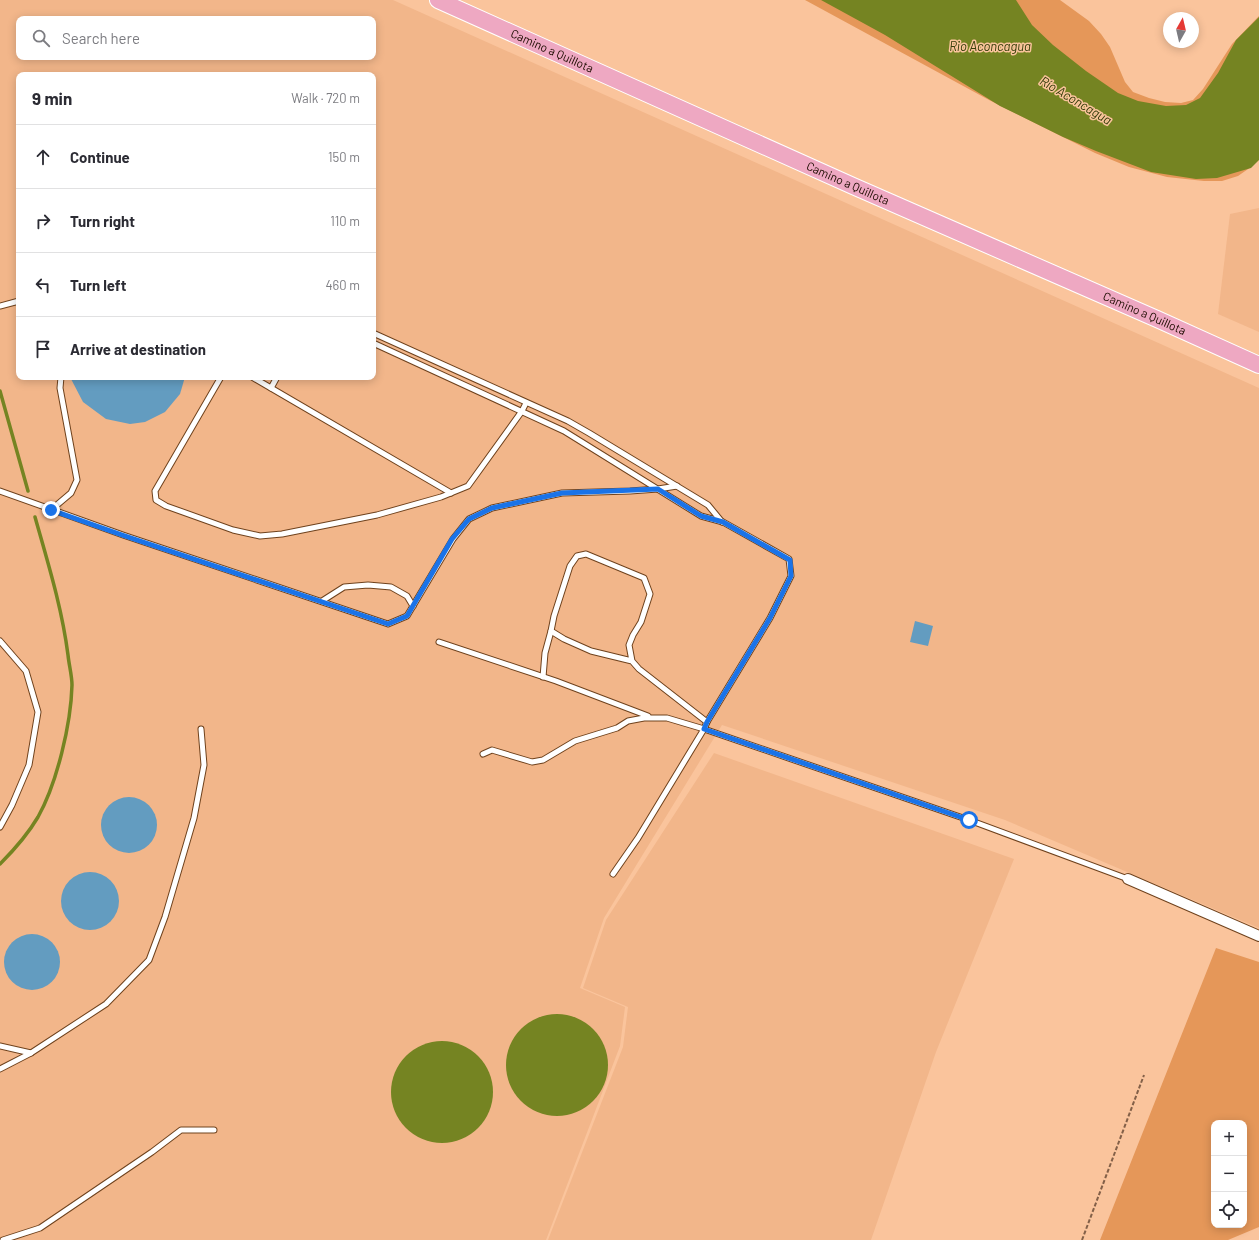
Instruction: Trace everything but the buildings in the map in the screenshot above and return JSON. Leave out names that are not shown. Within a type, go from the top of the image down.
[{"type":"main road","name":"Camino a Quillota","points":[[438,0],[853,186],[1259,365]]},
{"type":"street","points":[[1128,879],[1259,936]]},
{"type":"lane","points":[[0,306],[16,302]]},
{"type":"lane","points":[[376,334],[568,421],[708,505],[723,522]]},
{"type":"lane","points":[[376,344],[564,431],[701,516],[723,522],[790,560],[791,576],[770,618],[638,838],[613,874]]},
{"type":"lane","points":[[51,510],[71,493],[77,480],[60,388],[61,380]]},
{"type":"lane","points":[[219,380],[155,491],[156,500],[233,530],[260,536],[282,534],[377,515],[441,497],[468,486],[522,411],[526,402]]},
{"type":"lane","points":[[257,380],[451,493]]},
{"type":"lane","points":[[271,388],[275,380]]},
{"type":"lane","points":[[0,491],[122,535],[388,624],[407,616],[452,539],[469,519],[492,508],[562,493],[658,489],[678,486]]},
{"type":"lane","points":[[543,676],[545,653],[554,616],[570,566],[577,556],[586,554],[644,578],[650,594],[641,622],[629,645],[632,661],[638,669],[707,722]]},
{"type":"lane","points":[[322,601],[344,587],[368,585],[390,587],[407,596],[414,606]]},
{"type":"lane","points":[[551,631],[564,639],[591,651],[632,661]]},
{"type":"lane","points":[[0,641],[26,671],[38,712],[29,765],[12,805],[0,827]]},
{"type":"lane","points":[[439,642],[543,676],[653,718]]},
{"type":"lane","points":[[483,754],[492,750],[532,762],[543,760],[575,741],[617,728],[628,721],[644,718],[667,718],[704,729],[962,817],[1128,879]]},
{"type":"lane","points":[[0,1069],[31,1053],[106,1004],[149,960],[165,917],[194,818],[204,765],[201,729]]},
{"type":"lane","points":[[0,1046],[31,1053]]},
{"type":"lane","points":[[3,1240],[40,1228],[152,1152],[181,1130],[214,1130]]},
{"type":"path","points":[[1082,1240],[1144,1075]]},
{"type":"shaded area","points":[[0,0],[393,0],[1259,388],[1259,928],[1005,820],[722,725],[604,918],[580,988],[625,1007],[620,1046],[546,1240],[0,1240]]},
{"type":"shaded area","name":"Rio Aconcagua","points":[[805,0],[1060,0],[1089,21],[1101,34],[1110,47],[1125,82],[1133,92],[1165,102],[1181,103],[1193,100],[1203,89],[1232,44],[1259,16],[1259,158],[1251,167],[1238,176],[1222,181],[1204,181],[1167,177],[1129,167],[1095,153],[989,100]]},
{"type":"shaded area","points":[[1259,208],[1259,332],[1218,314],[1230,214]]},
{"type":"shaded area","points":[[714,753],[1014,859],[936,1052],[871,1240],[548,1240],[623,1047],[628,1007],[583,988],[606,920]]},
{"type":"shaded area","points":[[1216,948],[1259,962],[1259,1227],[1228,1240],[1100,1240]]},
{"type":"water","name":"Rio Aconcagua","points":[[821,0],[1016,0],[1032,25],[1053,45],[1086,71],[1118,93],[1138,101],[1166,106],[1186,105],[1200,98],[1218,73],[1236,40],[1259,17],[1259,160],[1251,168],[1217,178],[1196,179],[1151,172],[1063,137],[1000,106],[885,35]]},
{"type":"water","points":[[557,1014],[577,1018],[593,1029],[604,1045],[608,1065],[604,1085],[593,1101],[577,1112],[557,1116],[537,1112],[521,1101],[510,1085],[506,1065],[510,1045],[521,1029],[537,1018]]},
{"type":"water","points":[[442,1041],[461,1045],[478,1056],[489,1073],[493,1092],[489,1111],[478,1128],[461,1139],[442,1143],[423,1139],[406,1128],[395,1111],[391,1092],[395,1073],[406,1056],[423,1045]]},
{"type":"waterway","points":[[0,391],[28,491]]},
{"type":"waterway","points":[[0,864],[30,830],[45,803],[62,753],[71,700],[72,678],[62,620],[35,517]]},
{"type":"route","points":[[51,510],[388,624],[407,616],[421,595],[452,539],[469,519],[492,508],[562,493],[658,489],[701,516],[723,522],[790,560],[791,576],[770,618],[704,729],[969,820]]},
{"type":"water label","name":"Río Aconcagua","points":[[1076,100]]}]
